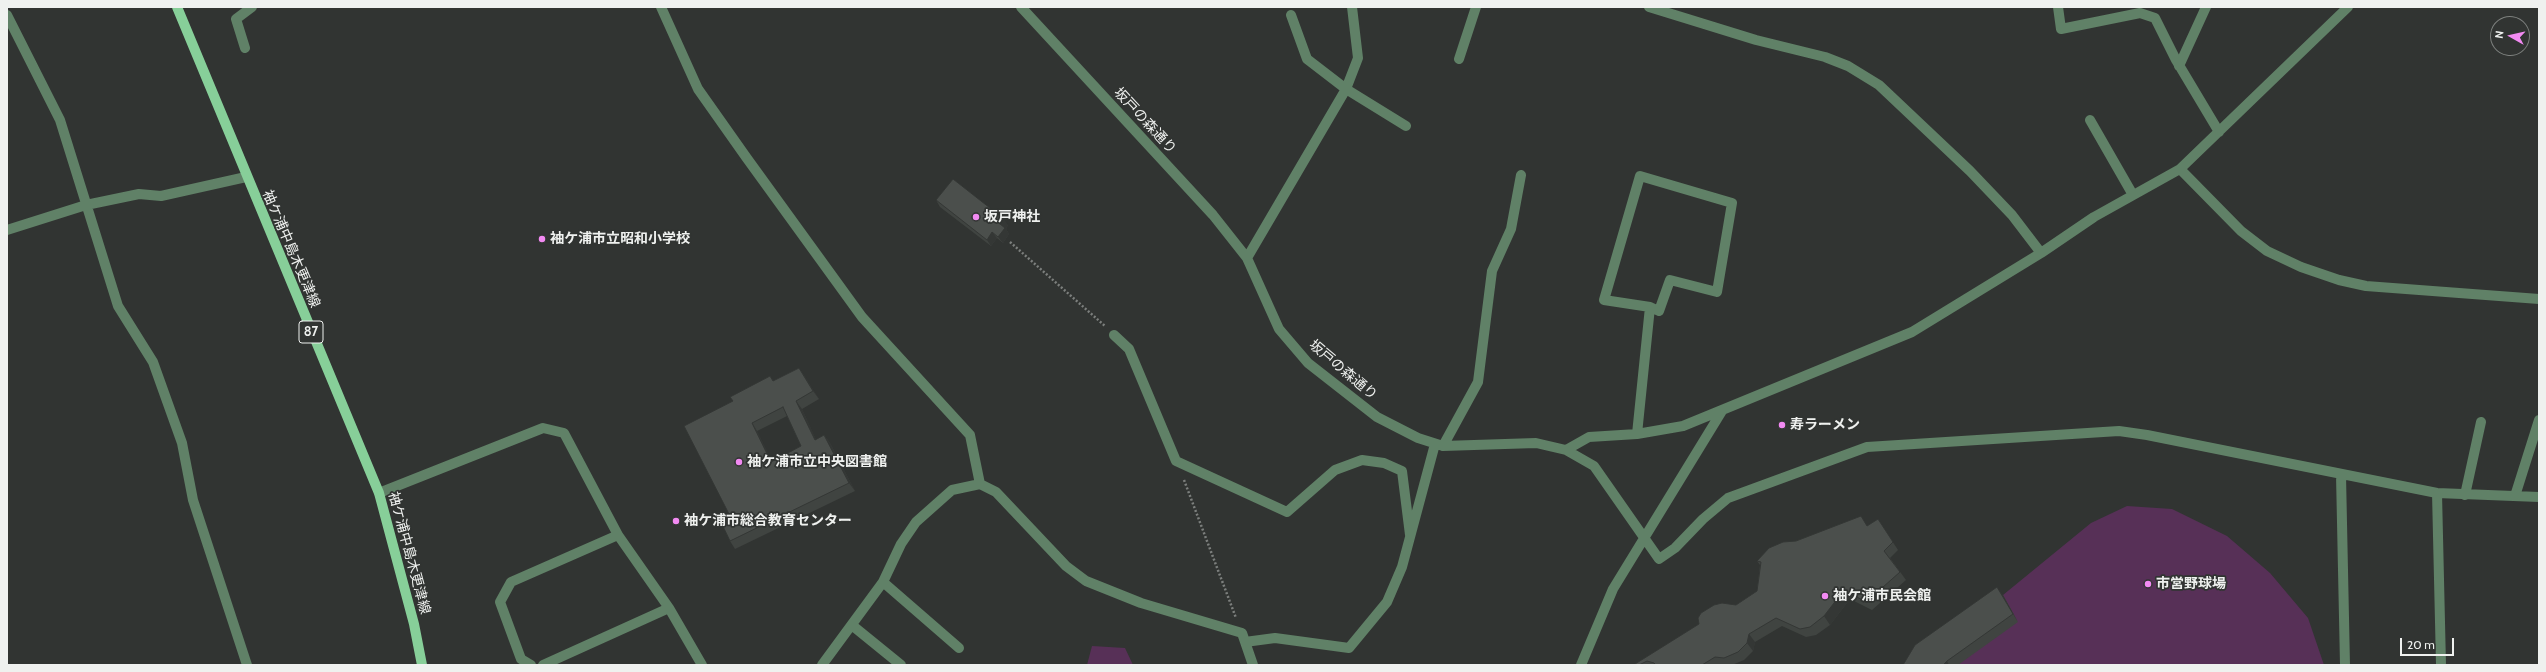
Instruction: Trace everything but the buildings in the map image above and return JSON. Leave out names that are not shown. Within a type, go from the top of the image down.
[{"type":"main road","name":"袖ケ浦中島木更津線","points":[[177,7],[246,178],[379,493],[414,624],[422,665]]},
{"type":"street","points":[[244,48],[236,19],[252,7]]},
{"type":"street","points":[[661,7],[698,89],[746,157],[862,316],[970,435],[980,484]]},
{"type":"street","name":"坂戸の森通り","points":[[1021,7],[1213,215],[1247,258],[1279,329],[1308,363],[1377,417],[1418,438],[1439,445],[1536,443],[1566,450],[1594,466],[1659,559],[1675,548],[1728,498],[1867,447],[2119,431],[2147,435],[2341,475]]},
{"type":"street","points":[[1247,258],[1346,89],[1358,58],[1352,7]]},
{"type":"street","points":[[1460,59],[1476,7]]},
{"type":"street","points":[[1649,7],[1756,40],[1825,57],[1848,66],[1873,81],[1902,104],[1970,171],[2012,215],[2041,253]]},
{"type":"street","points":[[2058,7],[2061,30],[2140,13],[2155,18]]},
{"type":"street","points":[[2151,7],[2179,66],[2219,132]]},
{"type":"street","points":[[2179,66],[2206,7]]},
{"type":"street","points":[[1566,450],[1589,437],[1637,434],[1683,426],[1912,332],[2041,253],[2094,217],[2180,169],[2348,7]]},
{"type":"street","points":[[7,15],[60,120],[118,306],[153,362],[182,443],[193,500],[247,665]]},
{"type":"street","points":[[1291,15],[1307,59],[1346,89],[1406,126]]},
{"type":"street","points":[[2090,120],[2133,195]]},
{"type":"street","points":[[2180,169],[2241,231],[2267,251],[2308,269],[2339,280],[2366,286],[2539,300]]},
{"type":"street","points":[[822,665],[853,626],[883,582],[901,544],[916,522],[952,490],[980,484],[996,492],[1066,566],[1086,581],[1141,603],[1244,637],[1275,638],[1349,648],[1386,602],[1402,568],[1410,536],[1439,445],[1478,382],[1492,271],[1511,229],[1521,175]]},
{"type":"street","points":[[1640,176],[1732,203],[1717,292],[1670,280],[1659,311],[1650,307],[1604,300],[1640,176]]},
{"type":"street","points":[[7,230],[86,205],[139,194],[160,196],[246,178]]},
{"type":"street","points":[[1637,434],[1650,307]]},
{"type":"street","points":[[1114,335],[1130,349],[1176,460],[1287,512],[1335,470],[1362,460],[1384,463],[1402,471],[1410,536]]},
{"type":"street","points":[[1581,665],[1613,589],[1722,411]]},
{"type":"street","points":[[2515,496],[2539,420]]},
{"type":"street","points":[[2466,495],[2481,422]]},
{"type":"street","points":[[379,493],[543,428],[564,433],[618,535],[669,608],[702,665]]},
{"type":"street","points":[[2345,665],[2341,475],[2437,493],[2539,497]]},
{"type":"street","points":[[2437,493],[2441,665]]},
{"type":"street","points":[[531,665],[521,659],[500,602],[510,582],[618,535]]},
{"type":"street","points":[[883,582],[959,648]]},
{"type":"street","points":[[543,665],[669,608]]},
{"type":"street","points":[[853,626],[901,665]]},
{"type":"street","points":[[1244,637],[1253,665]]},
{"type":"path","points":[[1010,242],[1114,335]]},
{"type":"path","points":[[1176,460],[1244,637]]},
{"type":"shaded area","name":"市営野球場","points":[[2127,506],[2172,509],[2227,536],[2270,573],[2308,618],[2324,665],[1912,665],[1921,653],[2003,595],[2091,523]]},
{"type":"shaded area","points":[[1092,646],[1125,648],[1133,665],[1087,665]]},
{"type":"place","name":"坂戸神社","points":[[976,217]]},
{"type":"place","name":"袖ケ浦市立昭和小学校","points":[[542,239]]},
{"type":"place","name":"寿ラーメン","points":[[1782,425]]},
{"type":"place","name":"袖ケ浦市立中央図書館","points":[[739,462]]},
{"type":"place","name":"袖ケ浦市総合教育センター","points":[[676,521]]},
{"type":"place","name":"市営野球場","points":[[2148,584]]},
{"type":"place","name":"袖ケ浦市民会館","points":[[1825,596]]}]
